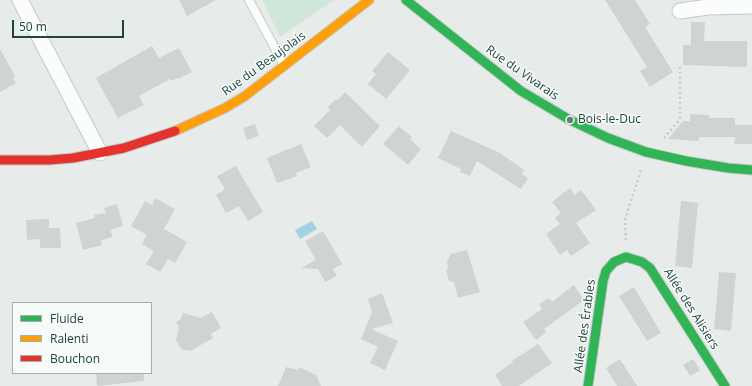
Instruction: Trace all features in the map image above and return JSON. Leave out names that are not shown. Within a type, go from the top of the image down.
[{"type":"street","points":[[20,0],[100,153]]},
{"type":"street","name":"Rue du Beaujolais","points":[[0,160],[50,160],[100,153],[144,142],[199,121],[225,108],[244,96],[369,0]]},
{"type":"street","name":"Rue du Vivarais","points":[[406,0],[521,91],[570,120],[608,138],[646,152],[686,161],[752,170]]},
{"type":"street","points":[[680,11],[708,7],[752,6]]},
{"type":"street","name":"Allée des Érables","points":[[588,386],[603,281],[606,271],[614,262],[626,257]]},
{"type":"street","name":"Allée des Alisiers","points":[[626,257],[642,262],[650,268],[725,386]]},
{"type":"lane","points":[[249,0],[285,66]]},
{"type":"green space","points":[[262,0],[334,0],[280,37]]},
{"type":"water","points":[[312,221],[317,229],[300,239],[295,230]]},
{"type":"building","points":[[179,0],[216,0],[187,16]]},
{"type":"building","points":[[605,0],[635,0],[650,24],[645,27],[673,72],[650,87],[640,71],[647,67]]},
{"type":"building","points":[[691,22],[705,22],[704,41],[747,41],[747,67],[683,65],[683,45],[691,45]]},
{"type":"building","points":[[152,46],[159,58],[179,48],[192,72],[178,79],[177,78],[171,81],[170,79],[139,96],[144,105],[118,118],[96,78]]},
{"type":"building","points":[[0,49],[15,76],[13,78],[16,83],[0,92]]},
{"type":"building","points":[[388,52],[410,70],[386,99],[368,84],[376,74],[372,71]]},
{"type":"building","points":[[345,92],[380,126],[362,147],[340,125],[327,138],[314,126],[330,110],[328,107],[336,99],[337,101]]},
{"type":"building","points":[[690,114],[709,115],[709,118],[735,118],[735,125],[752,125],[752,144],[734,144],[735,137],[699,137],[699,141],[668,139],[683,121],[690,121]]},
{"type":"building","points":[[255,124],[259,136],[247,140],[243,128]]},
{"type":"building","points":[[399,126],[412,137],[410,139],[421,149],[408,165],[383,144]]},
{"type":"building","points":[[451,131],[500,153],[524,170],[522,174],[528,178],[521,189],[477,161],[470,176],[460,172],[461,169],[438,158]]},
{"type":"building","points":[[301,144],[311,167],[296,173],[297,176],[277,183],[267,158]]},
{"type":"building","points":[[236,166],[263,212],[248,221],[239,206],[226,213],[216,195],[225,189],[217,176]]},
{"type":"building","points":[[570,188],[575,195],[581,190],[596,210],[576,223],[590,243],[571,256],[567,250],[560,255],[546,234],[560,224],[555,218],[561,213],[552,202]]},
{"type":"building","points":[[155,198],[175,209],[164,229],[187,242],[175,263],[168,259],[160,272],[146,264],[154,251],[142,244],[147,235],[131,226],[145,201],[152,205]]},
{"type":"building","points":[[681,201],[698,203],[692,268],[675,266]]},
{"type":"building","points":[[117,204],[123,226],[110,230],[113,237],[101,240],[102,245],[83,250],[76,223],[95,218],[94,215],[106,213],[104,208]]},
{"type":"building","points":[[49,219],[49,228],[60,228],[61,248],[40,248],[40,239],[27,240],[26,220]]},
{"type":"building","points":[[323,231],[342,264],[333,269],[337,276],[325,282],[318,269],[301,268],[316,260],[305,241]]},
{"type":"building","points":[[467,250],[480,292],[458,298],[454,282],[449,281],[446,270],[448,268],[447,262],[451,254]]},
{"type":"building","points":[[719,272],[736,273],[731,331],[714,329]]},
{"type":"building","points":[[574,285],[584,300],[544,329],[546,332],[536,340],[523,322],[542,309],[539,304],[549,298],[552,302]]},
{"type":"building","points":[[634,287],[661,333],[647,341],[619,296]]},
{"type":"building","points":[[382,293],[393,323],[371,329],[398,341],[385,370],[370,363],[378,347],[361,339],[372,312],[368,299]]},
{"type":"building","points":[[212,312],[221,328],[211,334],[213,338],[190,351],[181,349],[176,340],[179,328],[176,322],[181,319],[183,313],[201,318]]},
{"type":"building","points":[[538,344],[552,363],[519,386],[502,386],[495,375],[513,362],[512,361]]},
{"type":"building","points":[[620,359],[637,386],[617,386],[606,368]]},
{"type":"building","points":[[693,359],[700,370],[690,376],[683,365]]},
{"type":"building","points":[[286,367],[298,370],[299,367],[316,375],[321,386],[278,386]]},
{"type":"building","points":[[96,374],[144,374],[144,381],[97,386]]},
{"type":"traffic: fast","points":[[406,0],[521,91],[570,120],[608,138],[646,152],[686,161],[728,168],[752,170]]},
{"type":"traffic: fast","points":[[588,386],[603,281],[606,271],[614,262],[626,257],[642,262],[650,268],[725,386]]},
{"type":"traffic: slow","points":[[175,131],[225,108],[245,96],[369,0]]},
{"type":"traffic: jam","points":[[0,160],[50,160],[73,158],[124,148],[175,131]]},
{"type":"place","name":"Bois-le-Duc","points":[[570,120]]}]
